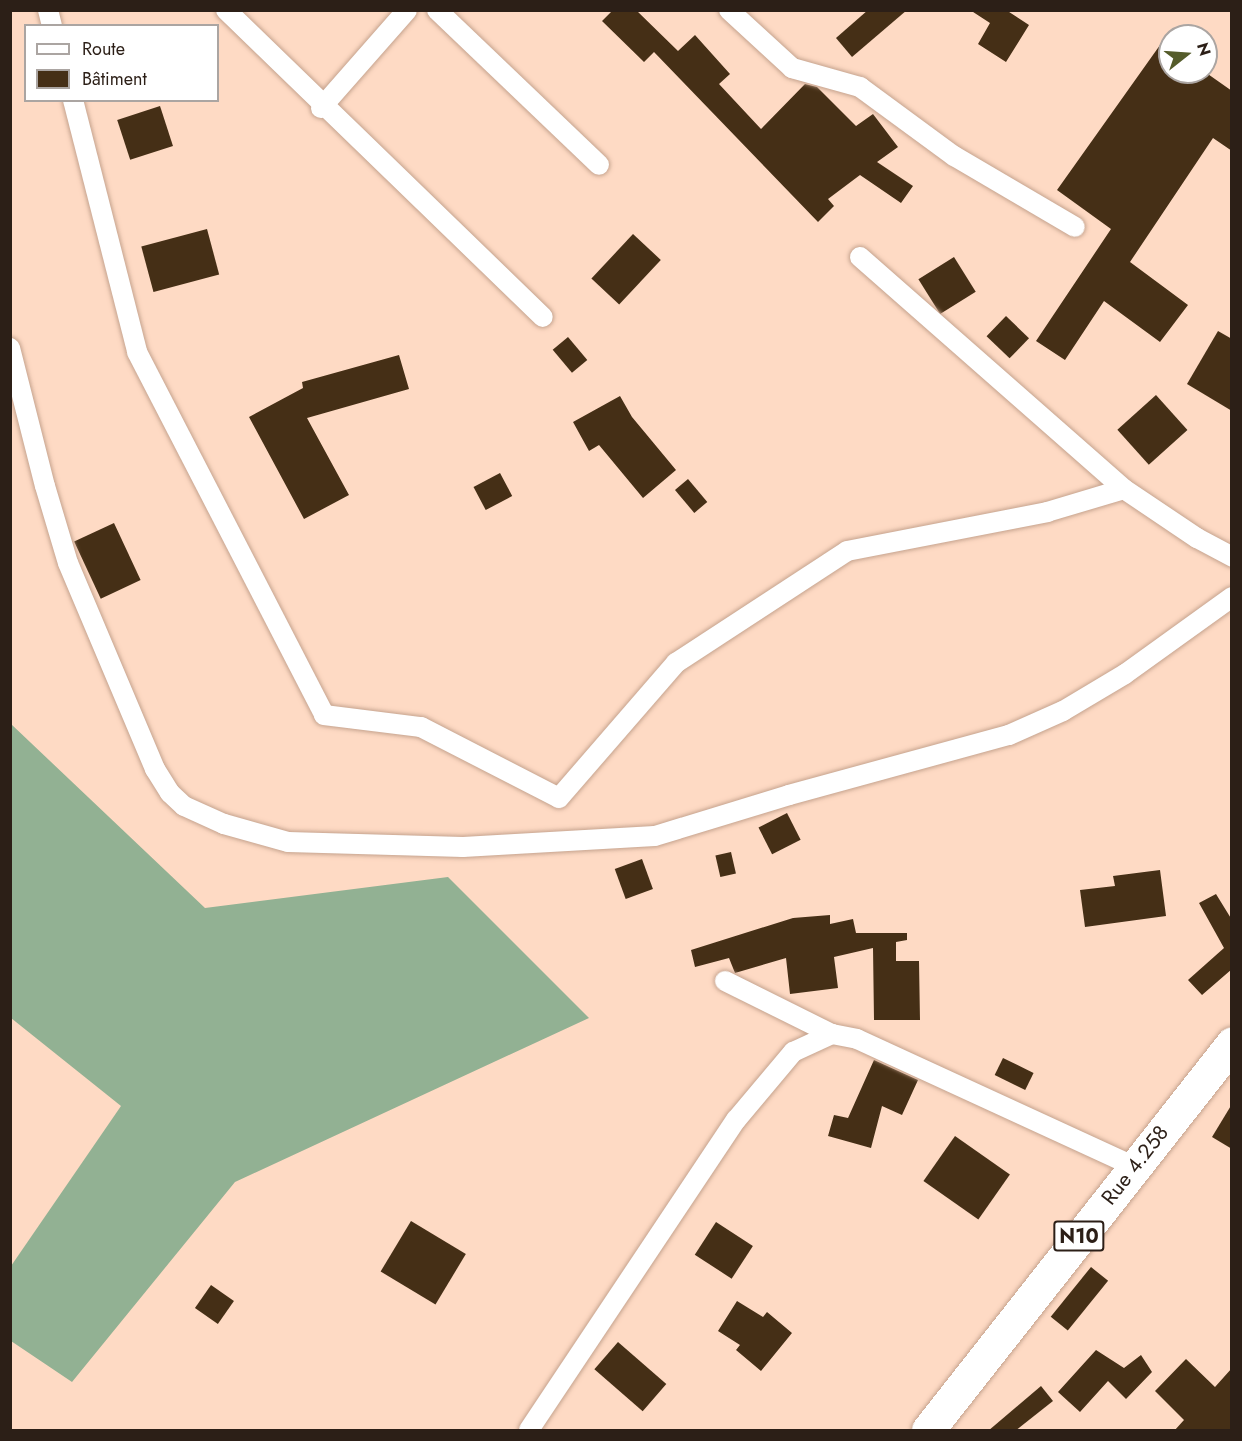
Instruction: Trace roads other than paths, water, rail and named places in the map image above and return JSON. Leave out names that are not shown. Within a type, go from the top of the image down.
[{"type":"highway","name":"Rue 4.258","points":[[928,1431],[1133,1166],[1232,1043]]},
{"type":"street","points":[[226,10],[322,106],[543,317]]},
{"type":"street","points":[[322,106],[407,10]]},
{"type":"street","points":[[437,10],[599,165]]},
{"type":"street","points":[[729,10],[792,68],[860,87],[954,156],[1075,227]]},
{"type":"street","points":[[74,102],[136,352],[324,714],[421,727],[559,798],[676,663],[848,551],[1047,512],[1124,489]]},
{"type":"street","points":[[860,257],[1124,489],[1197,538],[1232,556]]},
{"type":"street","points":[[10,348],[45,486],[68,563],[155,769],[170,793],[184,806],[224,824],[288,842],[463,847],[655,836],[789,795],[1009,735],[1064,711],[1125,674],[1232,597]]},
{"type":"street","points":[[725,981],[832,1034],[857,1039],[1133,1166]]},
{"type":"street","points":[[529,1431],[736,1120],[774,1071],[793,1052],[832,1034]]}]
